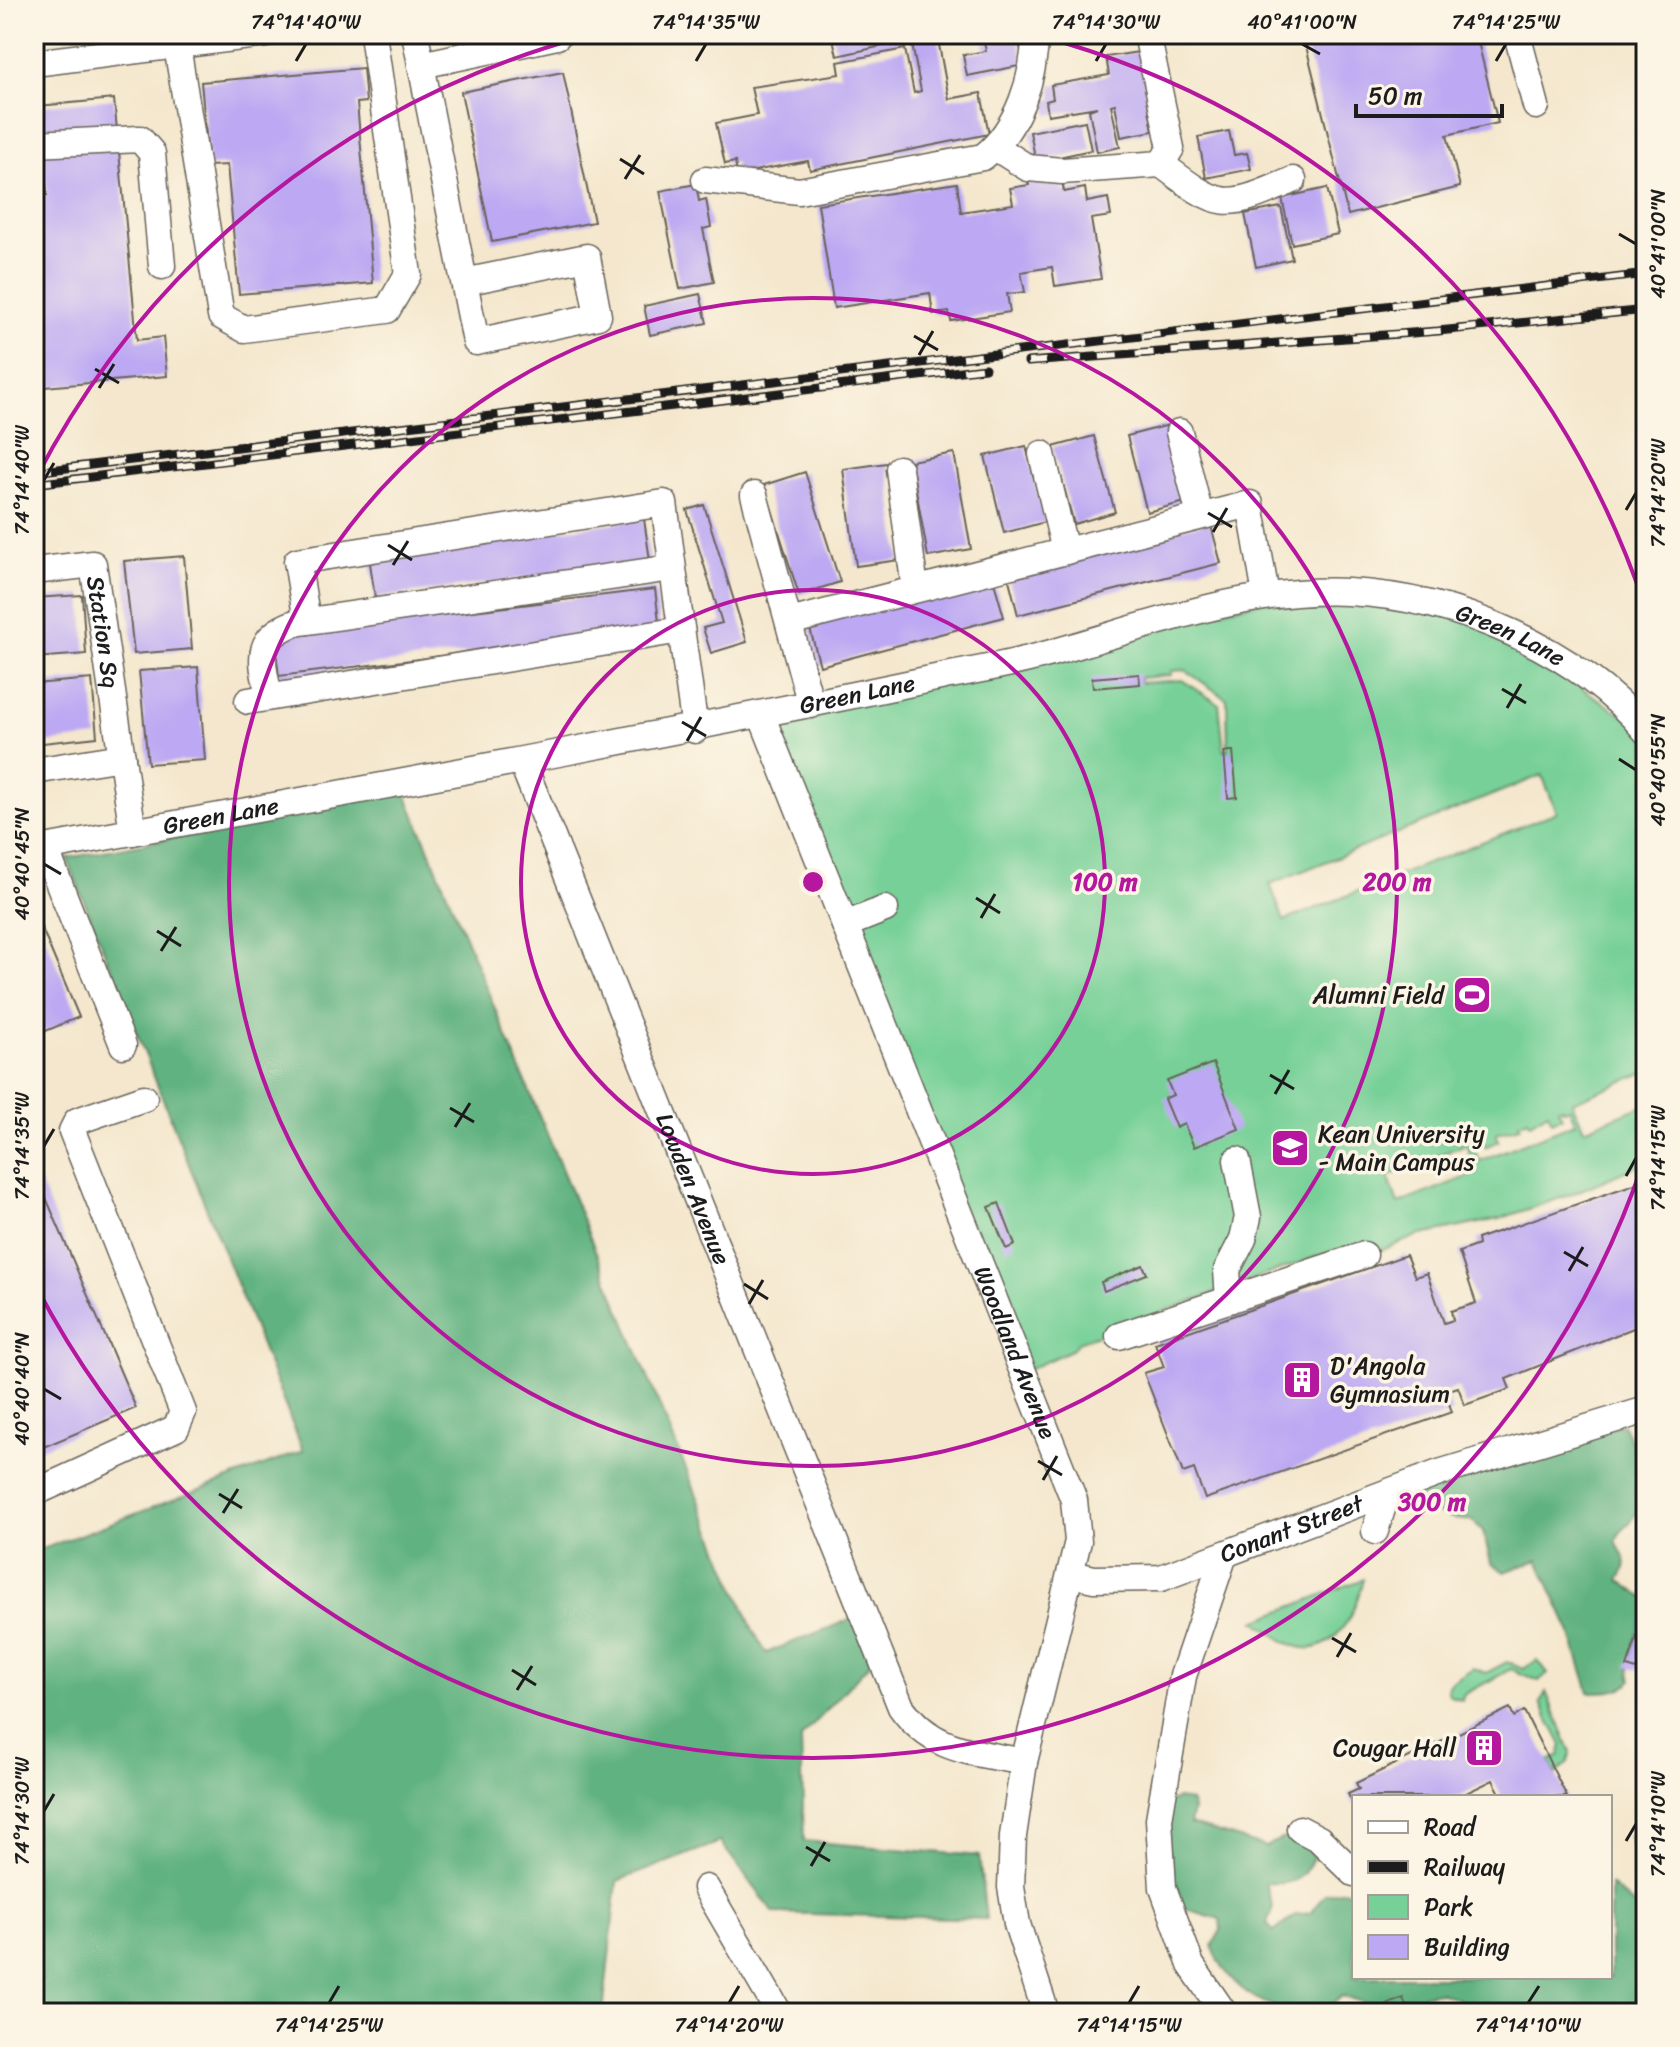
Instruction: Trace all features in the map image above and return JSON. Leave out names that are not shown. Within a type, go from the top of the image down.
[{"type":"street","points":[[34,63],[266,34]]},
{"type":"street","points":[[177,46],[221,316],[244,329],[387,310],[408,274],[373,34]]},
{"type":"street","points":[[415,34],[421,65],[464,282],[476,342],[598,316],[587,257],[464,282]]},
{"type":"street","points":[[705,180],[799,191],[983,157],[995,147],[1035,65],[1035,34]]},
{"type":"street","points":[[1147,34],[1171,148],[1161,164]]},
{"type":"street","points":[[1517,34],[1536,106]]},
{"type":"street","points":[[421,65],[557,36]]},
{"type":"street","points":[[34,144],[140,139],[152,153],[162,266]]},
{"type":"street","points":[[995,147],[1028,168],[1062,171],[1161,164],[1209,199],[1243,201],[1293,180]]},
{"type":"street","points":[[1179,432],[1200,516]]},
{"type":"street","points":[[1042,454],[1065,551]]},
{"type":"street","points":[[899,469],[915,589]]},
{"type":"street","points":[[754,495],[811,705]]},
{"type":"street","points":[[307,621],[297,561],[664,503],[695,730]]},
{"type":"street","points":[[789,622],[1250,504],[1266,595]]},
{"type":"street","name":"Station Sq","points":[[34,571],[93,564],[133,832]]},
{"type":"street","points":[[672,568],[307,621],[277,629],[266,642],[258,699],[681,630]]},
{"type":"street","name":"Green Lane","points":[[39,849],[762,717],[1040,657],[1266,595],[1353,592],[1436,607],[1482,621],[1525,640],[1577,671],[1646,731]]},
{"type":"street","name":"Woodland Avenue","points":[[762,717],[1074,1500],[1078,1541],[1024,1762],[1013,1836],[1011,1887],[1017,1924],[1046,2013]]},
{"type":"street","points":[[34,771],[122,757]]},
{"type":"street","name":"Lowden Avenue","points":[[522,762],[901,1707],[918,1730],[939,1743],[1024,1762]]},
{"type":"street","points":[[39,849],[123,1045]]},
{"type":"street","points":[[845,925],[885,909]]},
{"type":"street","points":[[34,1493],[176,1428],[183,1412],[72,1131],[77,1121],[144,1098]]},
{"type":"street","points":[[1229,1300],[1227,1270],[1243,1239],[1248,1217],[1237,1160]]},
{"type":"street","points":[[1119,1336],[1364,1255]]},
{"type":"street","name":"Conant Street","points":[[1071,1574],[1094,1579],[1161,1578],[1526,1444],[1646,1410]]},
{"type":"street","points":[[1375,1531],[1387,1493]]},
{"type":"street","points":[[1224,1555],[1183,1676],[1159,1819],[1163,1888],[1191,1965],[1224,2013]]},
{"type":"street","points":[[1300,1829],[1319,1839],[1352,1871]]},
{"type":"street","points":[[706,1888],[779,2013]]},
{"type":"green space","points":[[1302,592],[1482,621],[1646,731],[1646,1072],[1572,1102],[1584,1129],[1646,1105],[1646,1162],[1572,1194],[1499,1219],[1417,1236],[1377,1252],[1335,1250],[1078,1342],[1073,1349],[1023,1372],[762,717]],"holes":[[[1185,670],[1227,699],[1228,751],[1224,751],[1219,704],[1182,680],[1140,683],[1140,678],[1171,675],[1171,671]],[[1542,775],[1557,812],[1284,921],[1270,884]],[[1570,1108],[1575,1123],[1479,1161],[1472,1143],[1482,1139],[1485,1147],[1499,1141],[1496,1133],[1520,1127],[1519,1123],[1528,1119],[1530,1123],[1548,1112],[1552,1121],[1562,1117],[1558,1109]],[[1466,1144],[1477,1173],[1398,1204],[1388,1176]]]},
{"type":"green space","points":[[401,782],[752,1628],[766,1653],[856,1617],[872,1661],[801,1738],[804,1841],[979,1856],[986,1919],[774,1913],[720,1842],[617,1881],[603,2013],[34,2013],[34,1552],[303,1451],[67,858],[231,827]]},
{"type":"green space","points":[[1623,1424],[1640,1469],[1641,1494],[1635,1515],[1616,1540],[1626,1563],[1619,1580],[1646,1599],[1645,1609],[1630,1660],[1632,1680],[1617,1690],[1589,1692],[1570,1631],[1538,1560],[1505,1572],[1491,1563],[1483,1531],[1472,1520],[1414,1509],[1404,1496]]},
{"type":"green space","points":[[1363,1579],[1347,1621],[1328,1642],[1316,1647],[1302,1648],[1286,1642],[1255,1621]]},
{"type":"green space","points":[[1538,1660],[1548,1674],[1539,1681],[1511,1669],[1463,1695],[1462,1700],[1450,1696],[1447,1690],[1449,1684],[1473,1668],[1486,1673],[1507,1662],[1523,1669]]},
{"type":"green space","points":[[1546,1692],[1571,1752],[1568,1762],[1556,1774],[1549,1761],[1559,1756],[1562,1745],[1540,1703]]},
{"type":"green space","points":[[1177,1799],[1190,1801],[1193,1809],[1190,1824],[1266,1847],[1289,1838],[1312,1848],[1313,1858],[1299,1878],[1265,1883],[1273,1907],[1267,1924],[1274,1932],[1295,1915],[1310,1913],[1325,1894],[1345,1890],[1352,1895],[1352,1979],[1612,1979],[1612,1887],[1646,1915],[1646,2013],[1515,2013],[1507,2007],[1477,2007],[1440,1992],[1403,1998],[1380,2007],[1342,1996],[1323,2013],[1287,2010],[1271,2005],[1242,1989],[1220,1963],[1212,1946],[1221,1930],[1220,1919],[1169,1904],[1161,1805]]},
{"type":"green space","points":[[1630,1836],[1646,1842],[1646,1892]]},
{"type":"building","points":[[832,34],[903,34],[905,41],[837,56]]},
{"type":"building","points":[[910,34],[937,34],[949,99],[981,93],[989,134],[810,170],[808,161],[737,174],[735,162],[725,164],[716,123],[757,115],[751,87],[840,74],[838,62],[905,49],[914,93],[921,91]]},
{"type":"building","points":[[1303,34],[1494,34],[1495,37],[1478,42],[1498,123],[1447,135],[1460,187],[1348,215]]},
{"type":"building","points":[[1018,37],[1024,65],[967,76],[963,55],[986,51],[984,43]]},
{"type":"building","points":[[1139,52],[1153,131],[1121,137],[1115,104],[1111,105],[1120,147],[1097,152],[1089,110],[1097,107],[1048,115],[1046,101],[1053,99],[1051,85],[1109,75],[1106,57]]},
{"type":"building","points":[[363,68],[366,102],[357,103],[373,283],[239,294],[227,165],[209,166],[201,82]]},
{"type":"building","points":[[563,72],[594,222],[492,242],[461,92]]},
{"type":"building","points":[[114,99],[137,340],[163,337],[167,376],[34,388],[34,196],[47,195],[38,106]]},
{"type":"building","points":[[1085,121],[1091,150],[1036,162],[1030,132]]},
{"type":"building","points":[[1229,131],[1234,155],[1247,153],[1251,169],[1206,178],[1198,137]]},
{"type":"building","points":[[1061,174],[1064,192],[1085,188],[1087,202],[1108,198],[1111,216],[1091,219],[1101,279],[1055,286],[1052,267],[1021,272],[1025,292],[1007,294],[1010,312],[951,321],[949,312],[933,314],[930,293],[834,308],[818,204],[957,183],[961,212],[1013,204],[1010,188],[1029,185],[1028,179]]},
{"type":"building","points":[[696,184],[699,201],[706,199],[711,227],[703,229],[714,282],[680,289],[660,191]]},
{"type":"building","points":[[1327,188],[1338,234],[1292,244],[1282,198]]},
{"type":"building","points":[[1281,207],[1292,259],[1256,267],[1245,214]]},
{"type":"building","points":[[700,294],[707,323],[650,335],[644,306]]},
{"type":"building","points":[[1169,425],[1189,501],[1147,512],[1127,436]]},
{"type":"building","points":[[1094,436],[1115,512],[1074,524],[1053,447]]},
{"type":"building","points":[[1026,446],[1045,522],[1004,533],[985,456]]},
{"type":"building","points":[[954,453],[971,549],[928,557],[911,461]]},
{"type":"building","points":[[887,463],[900,560],[856,566],[843,469]]},
{"type":"building","points":[[805,472],[840,582],[799,595],[764,485]]},
{"type":"building","points":[[704,505],[747,642],[711,653],[703,628],[722,623],[687,510]]},
{"type":"building","points":[[644,519],[650,561],[375,598],[369,556]]},
{"type":"building","points":[[1210,522],[1221,563],[1018,615],[1007,572]]},
{"type":"building","points":[[184,556],[192,649],[134,654],[124,561]]},
{"type":"building","points":[[992,575],[1004,617],[820,666],[809,625]]},
{"type":"building","points":[[655,589],[660,630],[279,676],[274,635]]},
{"type":"building","points":[[82,595],[86,654],[34,658],[34,598]]},
{"type":"building","points":[[198,667],[205,760],[148,764],[139,671]]},
{"type":"building","points":[[1139,674],[1140,684],[1093,688],[1092,678]]},
{"type":"building","points":[[92,679],[97,737],[34,744],[34,684]]},
{"type":"building","points":[[1233,751],[1237,797],[1228,798],[1224,752]]},
{"type":"building","points":[[34,910],[79,1017],[34,1036]]},
{"type":"building","points":[[1213,1063],[1239,1129],[1194,1147],[1184,1124],[1176,1128],[1164,1099],[1173,1095],[1167,1081]]},
{"type":"building","points":[[38,1179],[136,1408],[34,1451],[34,1180]]},
{"type":"building","name":"D'Angola Gymnasium","points":[[1646,1180],[1646,1323],[1506,1379],[1510,1389],[1465,1405],[1458,1387],[1452,1389],[1445,1392],[1452,1412],[1205,1499],[1194,1469],[1183,1473],[1144,1373],[1164,1367],[1155,1343],[1406,1255],[1415,1277],[1427,1273],[1444,1323],[1453,1320],[1451,1311],[1476,1303],[1459,1252],[1478,1245],[1477,1239]]},
{"type":"building","points":[[999,1203],[1015,1245],[1006,1249],[989,1207]]},
{"type":"building","points":[[1143,1265],[1147,1274],[1104,1291],[1101,1282]]},
{"type":"building","points":[[1646,1613],[1646,1673],[1627,1667]]},
{"type":"building","name":"Cougar Hall","points":[[1510,1708],[1514,1717],[1524,1711],[1566,1795],[1501,1795],[1493,1780],[1462,1795],[1352,1795],[1352,1802],[1348,1794],[1359,1789],[1356,1783]]},
{"type":"building","points":[[1403,1998],[1409,2013],[1366,2013]]},
{"type":"railway","points":[[34,472],[1646,274]]},
{"type":"railway","points":[[1028,362],[1438,331],[1646,310]]},
{"type":"railway","points":[[34,484],[985,368]]},
{"type":"place","name":"Alumni Field","points":[[1472,995]]},
{"type":"place","name":"Kean University - Main Campus","points":[[1290,1148]]},
{"type":"place","name":"D'Angola Gymnasium","points":[[1302,1380]]},
{"type":"place","name":"Cougar Hall","points":[[1484,1748]]}]
